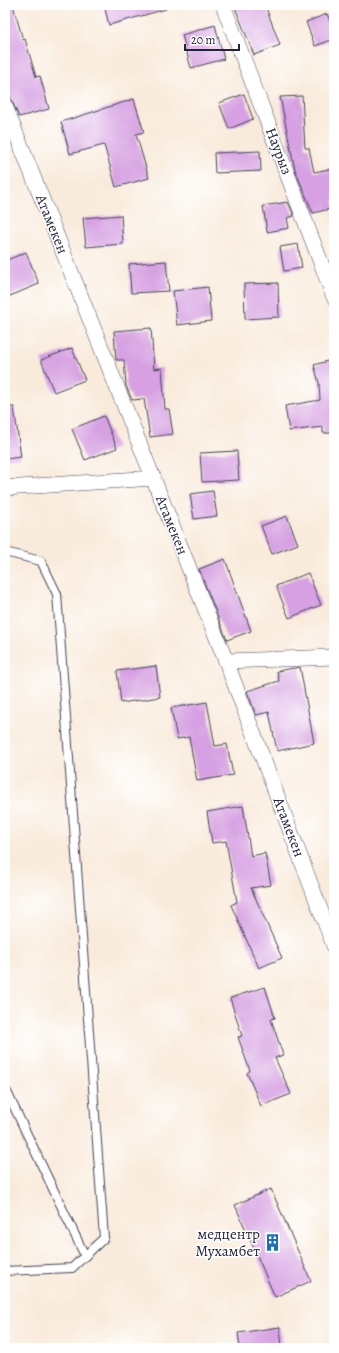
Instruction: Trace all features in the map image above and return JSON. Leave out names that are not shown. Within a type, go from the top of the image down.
[{"type":"street","name":"Наурыз","points":[[223,5],[334,297]]},
{"type":"street","name":"Атамекен","points":[[5,106],[226,661],[334,946]]},
{"type":"street","points":[[5,488],[154,478]]},
{"type":"street","points":[[226,661],[334,657]]},
{"type":"lane","points":[[5,553],[41,561],[57,594],[104,1238],[72,1268],[5,1272]]},
{"type":"lane","points":[[5,1088],[85,1256]]},
{"type":"building","points":[[5,5],[13,5],[36,77],[40,76],[49,109],[19,117],[11,99],[5,79]]},
{"type":"building","points":[[104,5],[166,5],[166,9],[109,25]]},
{"type":"building","points":[[234,5],[265,5],[280,45],[254,55]]},
{"type":"building","points":[[327,14],[334,31],[334,39],[315,46],[306,22]]},
{"type":"building","points":[[215,25],[224,59],[191,68],[182,35]]},
{"type":"building","points":[[244,94],[253,119],[229,129],[219,103]]},
{"type":"building","points":[[302,96],[305,148],[309,148],[314,172],[334,168],[334,208],[313,213],[295,170],[280,97]]},
{"type":"building","points":[[134,99],[144,132],[136,134],[149,178],[116,187],[104,145],[70,154],[61,122]]},
{"type":"building","points":[[260,151],[261,171],[215,173],[214,153]]},
{"type":"building","points":[[288,202],[294,216],[287,218],[289,228],[267,232],[263,206]]},
{"type":"building","points":[[121,215],[123,244],[86,247],[83,218]]},
{"type":"building","points":[[298,244],[302,268],[284,271],[280,247]]},
{"type":"building","points":[[26,252],[39,284],[5,298],[5,261]]},
{"type":"building","points":[[166,261],[169,291],[131,293],[129,264]]},
{"type":"building","points":[[278,283],[279,317],[245,319],[244,284]]},
{"type":"building","points":[[208,287],[211,321],[177,325],[173,291]]},
{"type":"building","points":[[151,328],[154,369],[162,368],[165,409],[169,409],[173,434],[150,437],[144,399],[132,400],[126,386],[124,360],[116,360],[114,331]]},
{"type":"building","points":[[72,348],[85,380],[54,392],[41,360]]},
{"type":"building","points":[[334,359],[334,433],[323,433],[323,427],[289,431],[285,406],[320,400],[319,383],[314,365]]},
{"type":"building","points":[[5,407],[14,407],[21,457],[5,459]]},
{"type":"building","points":[[104,416],[117,448],[85,460],[72,429]]},
{"type":"building","points":[[237,451],[239,480],[202,482],[200,453]]},
{"type":"building","points":[[213,491],[217,516],[194,519],[190,494]]},
{"type":"building","points":[[287,516],[298,544],[272,554],[261,526]]},
{"type":"building","points":[[225,559],[251,631],[227,640],[199,569]]},
{"type":"building","points":[[308,573],[321,605],[289,618],[276,586]]},
{"type":"building","points":[[156,666],[160,697],[121,703],[117,671]]},
{"type":"building","points":[[300,667],[314,743],[277,751],[269,712],[256,715],[247,691],[279,681],[277,671]]},
{"type":"building","points":[[207,702],[215,746],[227,744],[233,775],[197,781],[189,737],[177,739],[171,708]]},
{"type":"building","points":[[243,806],[251,856],[265,853],[271,885],[251,888],[282,958],[259,968],[231,905],[237,902],[226,841],[212,843],[207,812]]},
{"type":"building","points":[[265,987],[275,1018],[271,1019],[283,1055],[275,1058],[291,1094],[261,1106],[247,1073],[250,1071],[238,1037],[242,1036],[230,998]]},
{"type":"building","name":"медцентр Мухамбет","points":[[271,1189],[311,1281],[275,1297],[235,1205]]},
{"type":"building","points":[[280,1327],[282,1348],[240,1348],[238,1333]]},
{"type":"place","name":"медцентр Мухамбет","points":[[273,1243]]}]
